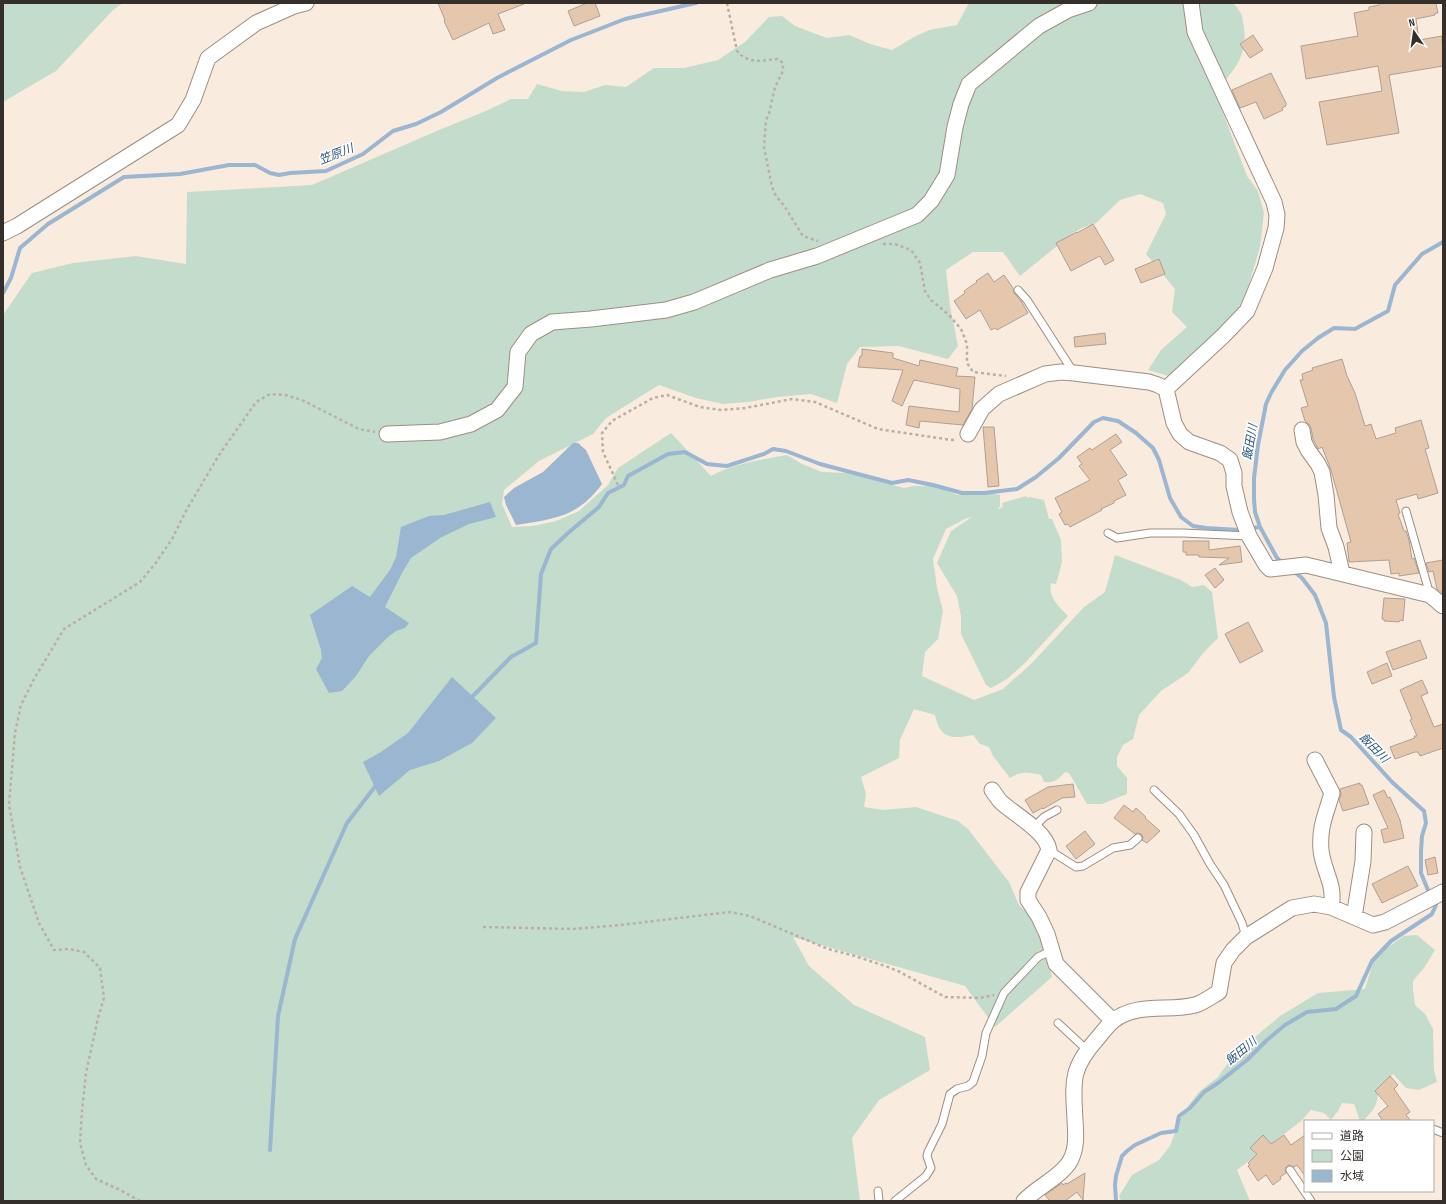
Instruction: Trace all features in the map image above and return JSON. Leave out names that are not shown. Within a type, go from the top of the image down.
[{"type":"street","points":[[3,233],[17,226],[178,125],[193,100],[208,58],[256,23],[294,6],[306,3]]},
{"type":"street","points":[[387,434],[440,432],[471,424],[497,410],[515,387],[518,352],[531,334],[552,322],[591,320],[666,310],[694,302],[770,270],[817,256],[917,215],[931,201],[947,175],[955,127],[961,104],[969,84],[1039,26],[1068,10],[1089,3]]},
{"type":"street","points":[[1166,389],[1223,336],[1247,311],[1265,268],[1276,228],[1274,202],[1195,32],[1191,3]]},
{"type":"street","points":[[968,434],[982,409],[999,394],[1045,374],[1061,372],[1074,373],[1149,382],[1166,389]]},
{"type":"street","points":[[1166,389],[1174,423],[1180,434],[1189,442],[1220,453],[1230,460],[1234,474],[1234,486],[1240,512],[1249,536],[1266,565],[1270,569],[1306,565],[1430,595],[1443,606]]},
{"type":"street","points":[[1302,430],[1304,442],[1322,472],[1329,528],[1336,547],[1342,573]]},
{"type":"street","points":[[1315,760],[1332,793],[1320,830],[1321,851],[1332,886],[1333,898],[1331,907]]},
{"type":"street","points":[[992,790],[1000,802],[1039,832],[1048,845],[1049,850],[1028,892],[1028,900],[1048,934],[1051,951],[1056,964],[1113,1021]]},
{"type":"street","points":[[1354,917],[1363,861],[1364,832]]},
{"type":"street","points":[[1024,1201],[1063,1170],[1070,1162],[1076,1139],[1073,1086],[1079,1062],[1087,1050],[1113,1021],[1125,1014],[1137,1010],[1196,1005],[1219,992],[1224,963],[1233,950],[1246,937],[1292,908],[1314,904],[1331,907],[1373,925],[1385,922],[1443,892]]},
{"type":"lane","points":[[1018,290],[1027,300],[1074,373]]},
{"type":"lane","points":[[1406,511],[1430,595]]},
{"type":"lane","points":[[1108,533],[1117,538],[1150,533],[1249,536]]},
{"type":"lane","points":[[1154,790],[1179,814],[1194,835],[1231,897],[1246,937]]},
{"type":"lane","points":[[1039,832],[1038,823],[1044,816],[1057,810]]},
{"type":"lane","points":[[1049,850],[1076,867],[1083,866],[1113,848],[1130,845],[1138,838]]},
{"type":"lane","points":[[895,1201],[929,1172],[931,1168],[927,1156],[928,1152],[942,1124],[950,1094],[968,1086],[972,1082],[982,1056],[986,1032],[1004,993],[1038,958],[1051,951]]},
{"type":"lane","points":[[1058,1023],[1087,1050]]},
{"type":"lane","points":[[1290,1170],[1304,1191]]},
{"type":"lane","points":[[878,1191],[879,1201]]},
{"type":"lane","points":[[1305,1192],[1311,1201]]},
{"type":"path","points":[[727,3],[737,51],[742,58],[754,61],[778,59],[783,63],[783,71],[771,98],[764,135],[764,147],[772,187],[776,196],[785,206],[802,236],[817,241],[825,241]]},
{"type":"path","points":[[880,244],[896,244],[911,250],[920,263],[925,291],[931,300],[949,315],[961,329],[967,344],[967,363],[973,372],[1008,377]]},
{"type":"path","points":[[140,1201],[96,1179],[86,1165],[80,1142],[86,1073],[104,998],[100,968],[84,952],[69,949],[54,950],[39,923],[20,867],[9,804],[15,733],[21,705],[34,679],[64,629],[140,582],[155,564],[172,539],[187,509],[211,468],[256,402],[270,394],[285,395],[302,400],[359,429],[387,434]]},
{"type":"path","points":[[618,485],[603,452],[602,433],[612,421],[653,398],[667,396],[700,407],[721,410],[745,408],[792,399],[815,402],[878,429],[952,440],[961,439],[968,434]]},
{"type":"path","points":[[483,927],[573,929],[620,926],[730,912],[750,916],[828,949],[855,956],[894,970],[945,997],[980,998],[1004,993]]},
{"type":"green space","points":[[3,3],[123,3],[113,10],[56,71],[3,102]]},
{"type":"green space","points":[[969,3],[1233,3],[1236,6],[1243,19],[1245,38],[1244,47],[1238,63],[1215,92],[1247,176],[1258,191],[1264,213],[1260,247],[1249,284],[1238,312],[1172,377],[1148,370],[1161,350],[1187,327],[1172,312],[1175,289],[1146,254],[1166,214],[1163,203],[1140,194],[1120,200],[1096,223],[1073,233],[1020,276],[1003,252],[973,252],[946,270],[950,306],[958,346],[948,359],[899,346],[860,347],[847,364],[837,403],[811,394],[723,404],[696,398],[659,385],[606,418],[593,434],[539,461],[504,490],[502,504],[512,527],[533,526],[556,521],[579,511],[608,485],[618,468],[671,433],[711,476],[739,465],[787,455],[802,464],[822,472],[847,473],[904,488],[914,486],[936,486],[957,495],[984,492],[1000,495],[1000,506],[998,509],[1003,507],[1002,503],[1026,496],[1027,498],[1030,497],[1044,500],[1049,519],[1052,519],[1061,540],[1062,562],[1056,584],[1051,583],[1051,593],[1055,601],[1068,616],[1025,663],[1007,679],[991,688],[986,685],[961,634],[961,616],[957,596],[937,563],[951,531],[972,517],[946,529],[933,559],[937,588],[943,611],[938,639],[925,652],[922,676],[974,700],[1003,689],[1031,664],[1084,607],[1105,592],[1115,555],[1181,580],[1192,587],[1204,585],[1212,592],[1218,638],[1204,652],[1188,673],[1161,691],[1139,715],[1133,739],[1123,745],[1117,757],[1117,766],[1127,778],[1127,794],[1102,804],[1087,804],[1069,773],[1065,772],[1058,779],[1051,782],[1044,782],[1041,775],[1029,773],[1017,774],[1010,778],[993,756],[989,747],[980,744],[973,735],[964,737],[950,736],[942,731],[938,726],[935,715],[914,709],[900,740],[899,758],[861,777],[866,794],[864,807],[883,810],[916,807],[958,821],[968,829],[1009,882],[1019,905],[1036,921],[1044,942],[1052,977],[995,1027],[965,986],[793,937],[809,966],[854,1005],[925,1037],[930,1070],[879,1100],[852,1138],[860,1201],[3,1201],[3,315],[32,273],[73,263],[136,256],[186,264],[187,192],[312,185],[511,99],[528,99],[537,84],[562,91],[584,92],[605,85],[626,87],[654,68],[684,68],[718,60],[745,42],[769,17],[782,16],[795,26],[827,38],[849,35],[870,44],[892,50],[929,30],[957,25]]},
{"type":"green space","points":[[1417,935],[1435,950],[1424,968],[1413,981],[1413,990],[1415,1005],[1425,1014],[1433,1029],[1434,1070],[1437,1082],[1419,1090],[1406,1088],[1393,1074],[1379,1087],[1375,1106],[1364,1120],[1360,1120],[1354,1104],[1342,1103],[1331,1120],[1324,1113],[1311,1110],[1301,1121],[1237,1170],[1250,1201],[1121,1201],[1119,1196],[1132,1175],[1159,1160],[1170,1146],[1182,1114],[1199,1092],[1218,1077],[1234,1055],[1280,1016],[1318,993],[1365,989],[1375,956],[1404,936]]},
{"type":"water","points":[[573,443],[578,443],[586,450],[602,484],[584,503],[564,515],[542,521],[516,525],[506,505],[504,497],[514,488],[543,472]]},
{"type":"water","points":[[490,502],[496,517],[469,524],[440,538],[411,558],[385,607],[409,623],[405,628],[396,631],[388,637],[369,656],[356,676],[342,691],[329,693],[316,669],[322,658],[310,615],[352,586],[370,597],[390,570],[396,557],[401,527],[429,516],[444,515]]},
{"type":"water","points":[[452,677],[496,718],[472,743],[439,761],[410,770],[379,796],[363,762],[381,752],[408,733]]},
{"type":"building","points":[[438,3],[524,4],[498,14],[505,30],[493,34],[489,23],[453,40],[444,21],[445,20]]},
{"type":"building","points":[[587,3],[595,3],[600,16],[574,26],[568,11]]},
{"type":"building","points":[[1379,3],[1436,3],[1438,13],[1416,19],[1419,40],[1442,36],[1443,66],[1389,75],[1399,133],[1327,145],[1319,102],[1382,91],[1378,66],[1306,79],[1301,46],[1358,36],[1354,13],[1369,10],[1369,7],[1379,5]]},
{"type":"building","points":[[1253,35],[1263,50],[1250,58],[1240,44]]},
{"type":"building","points":[[1271,73],[1286,103],[1286,106],[1282,108],[1283,110],[1264,119],[1256,102],[1240,108],[1232,90]]},
{"type":"building","points":[[1093,224],[1114,260],[1105,265],[1100,256],[1071,271],[1056,243]]},
{"type":"building","points":[[1159,259],[1165,274],[1141,283],[1135,269]]},
{"type":"building","points":[[988,273],[994,282],[1004,275],[1028,313],[997,330],[995,328],[991,330],[980,310],[966,319],[954,301],[965,293],[964,291],[977,282],[976,281]]},
{"type":"building","points":[[1105,333],[1106,344],[1075,347],[1074,337]]},
{"type":"building","points":[[862,349],[893,353],[893,358],[919,366],[920,360],[958,368],[956,376],[975,377],[972,409],[963,425],[920,421],[919,428],[906,425],[909,406],[959,412],[960,389],[914,380],[902,406],[892,401],[903,370],[858,367],[860,356],[862,356]]},
{"type":"building","points":[[1342,359],[1347,376],[1355,393],[1365,426],[1371,424],[1376,439],[1396,433],[1395,428],[1421,420],[1429,448],[1425,449],[1438,493],[1418,499],[1417,494],[1396,500],[1400,513],[1398,514],[1409,540],[1412,559],[1414,558],[1419,573],[1399,576],[1399,573],[1391,574],[1389,560],[1349,562],[1347,543],[1351,542],[1331,470],[1322,447],[1318,449],[1313,439],[1311,428],[1305,421],[1301,408],[1308,406],[1300,380],[1303,380],[1302,374],[1313,370],[1312,368]]},
{"type":"building","points":[[983,427],[994,427],[999,486],[988,487]]},
{"type":"building","points":[[1116,434],[1122,442],[1110,450],[1127,475],[1118,480],[1126,495],[1070,527],[1068,524],[1065,525],[1059,514],[1062,512],[1055,498],[1090,480],[1079,466],[1082,464],[1077,457],[1090,448],[1092,450]]},
{"type":"building","points":[[1183,541],[1209,541],[1209,550],[1240,546],[1242,562],[1219,565],[1229,558],[1186,555],[1186,552],[1183,552]]},
{"type":"building","points":[[1443,560],[1443,594],[1437,589],[1433,571],[1429,572],[1426,563]]},
{"type":"building","points":[[1215,568],[1224,580],[1215,588],[1205,575]]},
{"type":"building","points":[[1384,598],[1405,599],[1403,621],[1384,621],[1384,619],[1382,619]]},
{"type":"building","points":[[1248,622],[1263,651],[1240,663],[1225,634]]},
{"type":"building","points":[[1420,640],[1427,658],[1393,670],[1386,652]]},
{"type":"building","points":[[1387,663],[1392,676],[1372,684],[1367,672]]},
{"type":"building","points":[[1422,680],[1428,693],[1421,696],[1434,727],[1443,724],[1443,748],[1420,756],[1418,752],[1415,752],[1395,759],[1390,747],[1417,736],[1410,720],[1412,719],[1400,690]]},
{"type":"building","points":[[1360,783],[1369,804],[1343,811],[1339,800],[1341,795],[1340,789]]},
{"type":"building","points":[[1073,784],[1075,797],[1062,798],[1033,813],[1025,800],[1048,787]]},
{"type":"building","points":[[1384,790],[1388,798],[1390,797],[1400,820],[1404,838],[1384,843],[1381,830],[1388,828],[1373,795]]},
{"type":"building","points":[[1124,805],[1133,812],[1136,808],[1160,831],[1147,843],[1142,840],[1143,837],[1141,834],[1135,834],[1114,818]]},
{"type":"building","points":[[1085,831],[1095,844],[1076,859],[1066,846]]},
{"type":"building","points":[[1435,857],[1438,873],[1428,875],[1425,860]]},
{"type":"building","points":[[1408,866],[1418,886],[1382,903],[1372,884]]},
{"type":"building","points":[[1390,1076],[1398,1085],[1394,1089],[1410,1112],[1406,1115],[1410,1120],[1382,1120],[1378,1114],[1388,1106],[1375,1091]]},
{"type":"building","points":[[1263,1135],[1271,1144],[1284,1135],[1291,1145],[1304,1136],[1304,1175],[1297,1165],[1294,1167],[1289,1165],[1285,1168],[1286,1173],[1273,1185],[1266,1175],[1258,1181],[1248,1166],[1250,1165],[1248,1163],[1257,1154],[1250,1148]]},
{"type":"building","points":[[1085,1173],[1083,1200],[1077,1192],[1065,1201],[1050,1201],[1045,1195],[1062,1183],[1063,1185],[1066,1183],[1067,1184]]},
{"type":"waterway","name":"笠原川","points":[[3,293],[11,278],[20,248],[48,224],[124,177],[180,174],[229,165],[255,165],[270,173],[279,175],[326,171],[363,154],[393,131],[416,124],[441,112],[497,78],[571,40],[625,19],[696,3]]},
{"type":"waterway","name":"飯田川","points":[[1283,563],[1277,558],[1260,527],[1255,512],[1254,499],[1254,478],[1258,445],[1266,404],[1271,393],[1285,370],[1302,351],[1318,338],[1334,328],[1355,329],[1388,311],[1395,285],[1422,254],[1443,242]]},
{"type":"waterway","points":[[469,700],[511,657],[536,643],[541,574],[551,549],[599,507],[608,493],[624,485],[628,476],[668,454],[685,452],[707,464],[727,466],[764,454],[773,449],[786,451],[820,464],[892,483],[908,480],[962,493],[984,493],[1017,489],[1036,477],[1059,458],[1094,422],[1103,418],[1118,421],[1136,433],[1153,448],[1159,460],[1170,498],[1181,517],[1193,526],[1239,530],[1260,527]]},
{"type":"waterway","name":"飯田川","points":[[1293,571],[1302,578],[1315,595],[1326,623],[1334,697],[1341,730],[1351,737],[1392,782],[1424,811],[1426,823],[1422,836],[1421,873],[1430,895]]},
{"type":"waterway","points":[[270,1150],[278,1016],[295,939],[347,823],[377,784]]},
{"type":"waterway","name":"飯田川","points":[[1116,1201],[1116,1176],[1122,1156],[1127,1151],[1135,1145],[1161,1133],[1176,1131],[1179,1116],[1190,1108],[1204,1092],[1247,1060],[1285,1025],[1307,1012],[1336,1009],[1356,996],[1372,961],[1391,941],[1432,914],[1436,905],[1433,901]]}]
